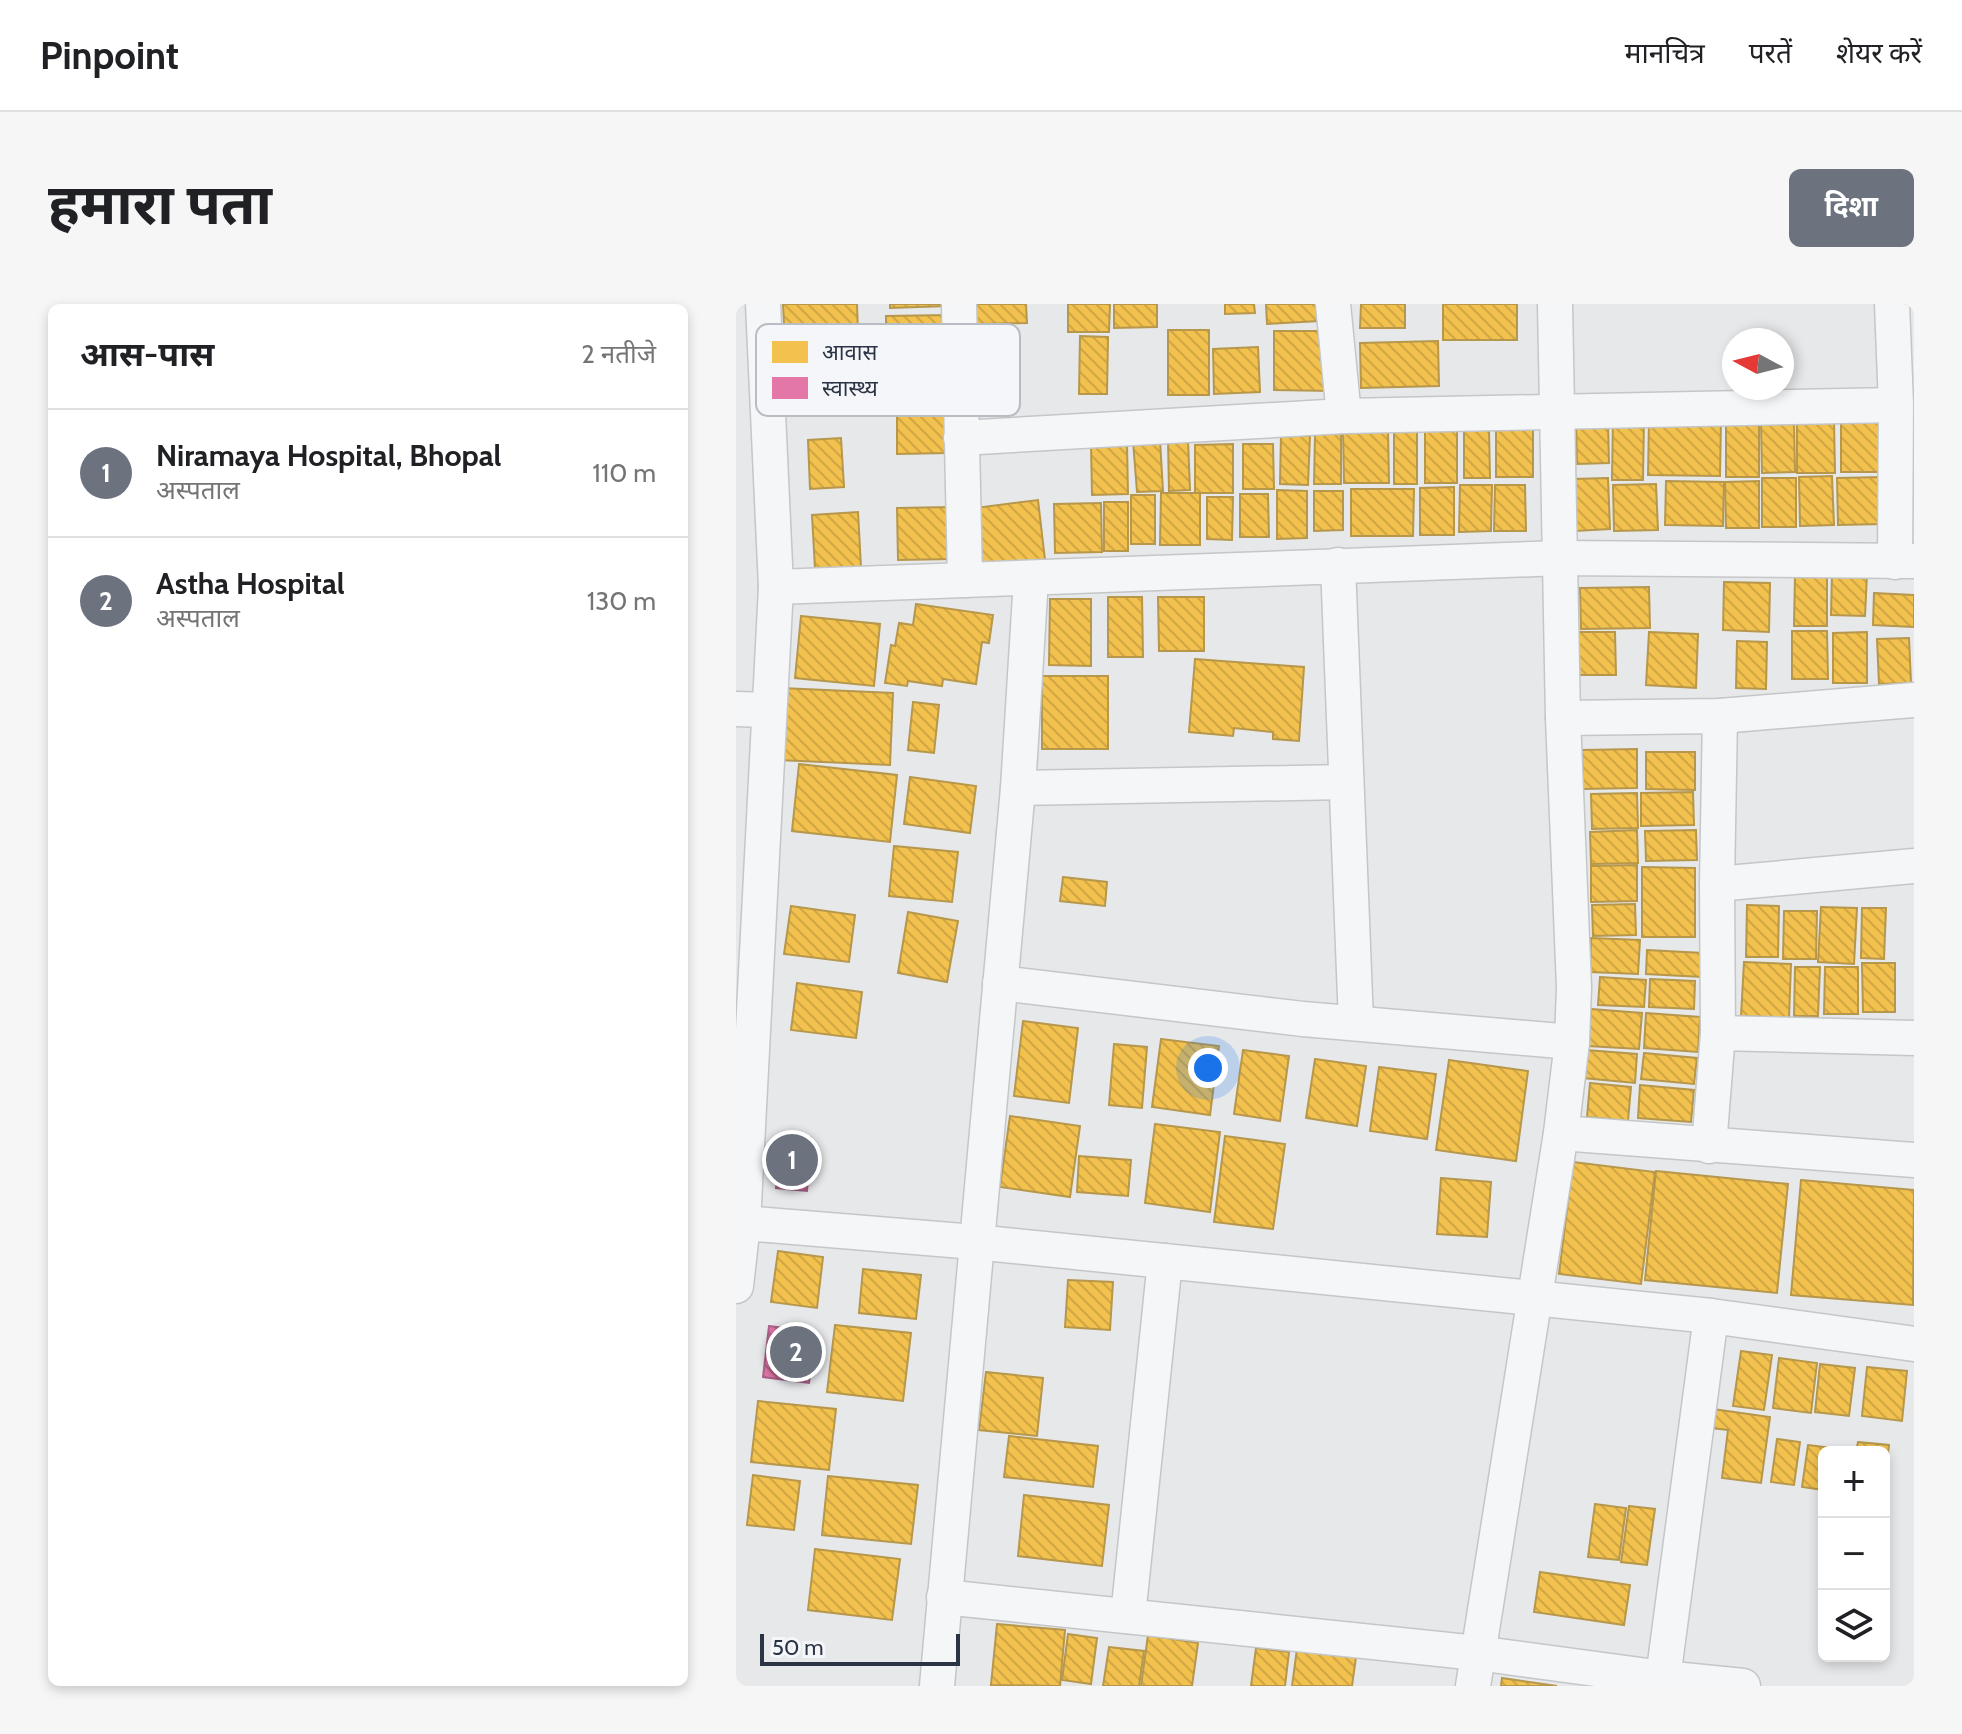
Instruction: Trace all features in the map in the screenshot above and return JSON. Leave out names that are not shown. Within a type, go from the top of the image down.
[{"type":"street","points":[[763,304],[764,324]]},
{"type":"street","points":[[959,304],[959,324]]},
{"type":"street","points":[[1333,304],[1344,416]]},
{"type":"street","points":[[1473,1686],[1561,1133],[1572,1042],[1574,987],[1563,718],[1555,304]]},
{"type":"street","points":[[776,587],[1561,558],[1904,561],[1892,304]]},
{"type":"street","points":[[961,438],[1344,416],[1896,405]]},
{"type":"street","points":[[736,1286],[743,1223],[752,709],[776,587],[768,416]]},
{"type":"street","points":[[961,416],[965,580]]},
{"type":"street","points":[[1338,565],[1356,1023]]},
{"type":"street","points":[[937,1686],[1018,788],[1031,579]]},
{"type":"street","points":[[1563,718],[1720,716],[1914,700]]},
{"type":"street","points":[[1709,1146],[1718,1033],[1720,716]]},
{"type":"street","points":[[1018,788],[1346,782]]},
{"type":"street","points":[[1717,884],[1914,866]]},
{"type":"street","points":[[1000,983],[1356,1023],[1572,1042]]},
{"type":"street","points":[[1718,1033],[1914,1038]]},
{"type":"street","points":[[1561,1133],[1914,1160]]},
{"type":"street","points":[[743,1223],[975,1242],[1711,1316],[1914,1344]]},
{"type":"street","points":[[1128,1616],[1165,1261]]},
{"type":"street","points":[[1663,1678],[1711,1316]]},
{"type":"street","points":[[944,1597],[1477,1653],[1743,1686]]},
{"type":"building: आवास","points":[[783,304],[857,304],[858,324],[784,324]]},
{"type":"building: आवास","points":[[890,304],[947,304],[947,306],[890,308]]},
{"type":"building: आवास","points":[[971,304],[1026,304],[1027,323],[972,324]]},
{"type":"building: आवास","points":[[1068,304],[1110,304],[1109,332],[1068,332]]},
{"type":"building: आवास","points":[[1114,304],[1157,304],[1157,327],[1114,328]]},
{"type":"building: आवास","points":[[1225,304],[1254,304],[1255,313],[1225,314]]},
{"type":"building: आवास","points":[[1266,304],[1318,304],[1319,321],[1267,324]]},
{"type":"building: आवास","points":[[1361,304],[1405,304],[1405,328],[1360,328]]},
{"type":"building: आवास","points":[[1443,304],[1517,304],[1517,340],[1443,340]]},
{"type":"building: आवास","points":[[949,315],[949,324],[886,324],[886,316]]},
{"type":"building: आवास","points":[[1168,330],[1209,330],[1209,395],[1168,395]]},
{"type":"building: आवास","points":[[1274,331],[1332,331],[1332,391],[1274,390]]},
{"type":"building: आवास","points":[[1080,336],[1108,337],[1107,394],[1079,394]]},
{"type":"building: आवास","points":[[1438,341],[1439,386],[1361,388],[1360,343]]},
{"type":"building: आवास","points":[[1258,347],[1260,392],[1214,394],[1213,349]]},
{"type":"building: आवास","points":[[897,416],[947,416],[948,453],[897,454]]},
{"type":"building: आवास","points":[[1841,417],[1884,417],[1884,472],[1841,472]]},
{"type":"building: आवास","points":[[1613,418],[1644,419],[1643,480],[1612,480]]},
{"type":"building: आवास","points":[[1649,419],[1721,420],[1720,476],[1648,475]]},
{"type":"building: आवास","points":[[1726,421],[1759,421],[1759,477],[1726,477]]},
{"type":"building: आवास","points":[[1797,421],[1834,421],[1835,473],[1797,473]]},
{"type":"building: आवास","points":[[1608,422],[1609,463],[1577,464],[1576,423]]},
{"type":"building: आवास","points":[[1794,422],[1795,472],[1762,473],[1761,423]]},
{"type":"building: आवास","points":[[1394,424],[1417,424],[1417,484],[1394,484]]},
{"type":"building: आवास","points":[[1425,427],[1457,427],[1457,483],[1425,483]]},
{"type":"building: आवास","points":[[1464,429],[1489,429],[1490,478],[1464,478]]},
{"type":"building: आवास","points":[[1496,429],[1533,429],[1533,477],[1496,477]]},
{"type":"building: आवास","points":[[1343,430],[1388,430],[1389,483],[1344,483]]},
{"type":"building: आवास","points":[[1315,434],[1341,434],[1341,484],[1314,484]]},
{"type":"building: आवास","points":[[1281,435],[1310,436],[1308,485],[1280,484]]},
{"type":"building: आवास","points":[[841,438],[844,487],[810,489],[808,440]]},
{"type":"building: आवास","points":[[1160,440],[1163,491],[1137,492],[1133,441]]},
{"type":"building: आवास","points":[[1168,440],[1188,440],[1190,490],[1169,491]]},
{"type":"building: आवास","points":[[1127,444],[1128,494],[1092,495],[1091,445]]},
{"type":"building: आवास","points":[[1233,444],[1233,493],[1195,493],[1195,445]]},
{"type":"building: आवास","points":[[1243,444],[1273,444],[1274,489],[1243,489]]},
{"type":"building: आवास","points":[[1832,476],[1834,525],[1800,526],[1799,477]]},
{"type":"building: आवास","points":[[1882,477],[1883,524],[1838,525],[1837,478]]},
{"type":"building: आवास","points":[[1608,478],[1610,529],[1575,531],[1573,479]]},
{"type":"building: आवास","points":[[1762,478],[1796,478],[1796,527],[1762,527]]},
{"type":"building: आवास","points":[[1666,481],[1724,482],[1723,526],[1665,525]]},
{"type":"building: आवास","points":[[1759,481],[1759,528],[1726,528],[1725,482]]},
{"type":"building: आवास","points":[[1656,484],[1658,530],[1614,531],[1613,485]]},
{"type":"building: आवास","points":[[1460,485],[1492,485],[1491,531],[1459,532]]},
{"type":"building: आवास","points":[[1495,485],[1525,485],[1526,531],[1494,531]]},
{"type":"building: आवास","points":[[1454,487],[1454,535],[1420,535],[1420,488]]},
{"type":"building: आवास","points":[[1351,489],[1414,489],[1413,536],[1351,536]]},
{"type":"building: आवास","points":[[1277,490],[1307,491],[1307,538],[1277,539]]},
{"type":"building: आवास","points":[[1314,491],[1343,491],[1343,530],[1314,531]]},
{"type":"building: आवास","points":[[1161,493],[1200,493],[1200,545],[1160,545]]},
{"type":"building: आवास","points":[[1240,494],[1268,494],[1269,537],[1240,537]]},
{"type":"building: आवास","points":[[1131,495],[1155,495],[1155,544],[1131,544]]},
{"type":"building: आवास","points":[[1207,497],[1233,497],[1232,540],[1207,539]]},
{"type":"building: आवास","points":[[1038,500],[1045,560],[974,569],[967,509]]},
{"type":"building: आवास","points":[[1104,502],[1128,502],[1128,551],[1104,551]]},
{"type":"building: आवास","points":[[1101,503],[1102,552],[1055,553],[1054,504]]},
{"type":"building: आवास","points":[[952,507],[953,559],[898,560],[897,508]]},
{"type":"building: आवास","points":[[858,512],[861,567],[815,569],[812,515]]},
{"type":"building: आवास","points":[[1832,573],[1867,574],[1865,616],[1831,615]]},
{"type":"building: आवास","points":[[1795,575],[1827,575],[1827,626],[1794,626]]},
{"type":"building: आवास","points":[[1724,582],[1770,583],[1769,632],[1723,630]]},
{"type":"building: आवास","points":[[1649,587],[1650,628],[1581,629],[1580,588]]},
{"type":"building: आवास","points":[[1874,593],[1914,595],[1914,627],[1873,625]]},
{"type":"building: आवास","points":[[1108,597],[1142,597],[1143,657],[1108,657]]},
{"type":"building: आवास","points":[[1158,597],[1204,597],[1204,651],[1159,651]]},
{"type":"building: आवास","points":[[1050,599],[1091,599],[1091,666],[1049,665]]},
{"type":"building: आवास","points":[[916,604],[993,615],[989,643],[982,642],[976,684],[943,679],[942,686],[908,681],[907,686],[885,683],[891,645],[895,646],[899,623],[913,625]]},
{"type":"building: आवास","points":[[801,616],[880,624],[874,686],[795,678]]},
{"type":"building: आवास","points":[[1792,631],[1827,631],[1828,679],[1792,679]]},
{"type":"building: आवास","points":[[1575,632],[1615,632],[1616,675],[1576,675]]},
{"type":"building: आवास","points":[[1649,632],[1698,634],[1696,688],[1646,685]]},
{"type":"building: आवास","points":[[1867,632],[1867,683],[1833,683],[1833,633]]},
{"type":"building: आवास","points":[[1909,638],[1911,683],[1879,684],[1877,639]]},
{"type":"building: आवास","points":[[1737,641],[1767,642],[1766,689],[1736,688]]},
{"type":"building: आवास","points":[[1195,659],[1304,667],[1299,741],[1273,739],[1273,732],[1234,728],[1233,736],[1189,732]]},
{"type":"building: आवास","points":[[1042,676],[1108,676],[1108,749],[1042,749]]},
{"type":"building: आवास","points":[[781,688],[893,693],[890,765],[778,760]]},
{"type":"building: आवास","points":[[913,702],[939,705],[934,753],[908,750]]},
{"type":"building: आवास","points":[[1637,749],[1637,788],[1583,789],[1582,750]]},
{"type":"building: आवास","points":[[1646,752],[1695,752],[1695,790],[1646,789]]},
{"type":"building: आवास","points":[[799,764],[897,775],[890,842],[792,831]]},
{"type":"building: आवास","points":[[910,777],[976,786],[970,833],[904,824]]},
{"type":"building: आवास","points":[[1693,792],[1694,825],[1641,826],[1641,793]]},
{"type":"building: आवास","points":[[1637,793],[1638,828],[1592,829],[1591,794]]},
{"type":"building: आवास","points":[[1637,830],[1638,863],[1591,864],[1590,832]]},
{"type":"building: आवास","points":[[1696,830],[1697,860],[1646,861],[1645,831]]},
{"type":"building: आवास","points":[[894,846],[958,852],[952,902],[889,896]]},
{"type":"building: आवास","points":[[1637,865],[1637,901],[1591,902],[1591,866]]},
{"type":"building: आवास","points":[[1642,867],[1695,868],[1695,937],[1642,937]]},
{"type":"building: आवास","points":[[1063,877],[1107,882],[1105,906],[1060,901]]},
{"type":"building: आवास","points":[[1635,904],[1636,935],[1593,936],[1592,905]]},
{"type":"building: आवास","points":[[1747,905],[1779,906],[1778,957],[1746,957]]},
{"type":"building: आवास","points":[[791,906],[855,915],[849,962],[784,954]]},
{"type":"building: आवास","points":[[1821,907],[1857,908],[1854,964],[1818,962]]},
{"type":"building: आवास","points":[[1862,908],[1886,908],[1884,959],[1861,958]]},
{"type":"building: आवास","points":[[1784,911],[1817,911],[1816,959],[1783,959]]},
{"type":"building: आवास","points":[[908,912],[958,921],[947,982],[898,973]]},
{"type":"building: आवास","points":[[1591,938],[1640,940],[1638,974],[1590,972]]},
{"type":"building: आवास","points":[[1647,950],[1703,953],[1702,977],[1646,974]]},
{"type":"building: आवास","points":[[1744,962],[1791,964],[1789,1018],[1741,1016]]},
{"type":"building: आवास","points":[[1862,963],[1895,963],[1895,1012],[1863,1012]]},
{"type":"building: आवास","points":[[1795,967],[1820,967],[1818,1016],[1794,1016]]},
{"type":"building: आवास","points":[[1825,967],[1858,967],[1858,1014],[1824,1014]]},
{"type":"building: आवास","points":[[1600,977],[1646,980],[1644,1007],[1598,1005]]},
{"type":"building: आवास","points":[[1650,979],[1695,981],[1694,1009],[1649,1007]]},
{"type":"building: आवास","points":[[797,983],[862,992],[856,1038],[791,1030]]},
{"type":"building: आवास","points":[[1591,1009],[1642,1013],[1639,1049],[1588,1046]]},
{"type":"building: आवास","points":[[1646,1013],[1700,1017],[1698,1052],[1644,1048]]},
{"type":"building: आवास","points":[[1023,1021],[1078,1028],[1069,1103],[1014,1096]]},
{"type":"building: आवास","points":[[1161,1039],[1219,1046],[1210,1115],[1152,1107]]},
{"type":"building: आवास","points":[[1114,1044],[1147,1047],[1142,1108],[1109,1105]]},
{"type":"building: आवास","points":[[1243,1050],[1289,1056],[1280,1121],[1234,1114]]},
{"type":"building: आवास","points":[[1586,1050],[1637,1054],[1635,1083],[1583,1078]]},
{"type":"building: आवास","points":[[1644,1053],[1697,1058],[1694,1084],[1641,1079]]},
{"type":"building: आवास","points":[[1315,1059],[1366,1066],[1357,1126],[1306,1118]]},
{"type":"building: आवास","points":[[1449,1060],[1528,1071],[1516,1161],[1436,1150]]},
{"type":"building: आवास","points":[[1379,1067],[1436,1074],[1427,1139],[1370,1131]]},
{"type":"building: आवास","points":[[1590,1083],[1631,1087],[1628,1121],[1587,1117]]},
{"type":"building: आवास","points":[[1640,1085],[1694,1090],[1691,1122],[1638,1118]]},
{"type":"building: आवास","points":[[1010,1116],[1080,1126],[1070,1197],[1000,1187]]},
{"type":"building: आवास","points":[[1155,1124],[1220,1132],[1210,1212],[1145,1203]]},
{"type":"building: आवास","points":[[1225,1136],[1285,1144],[1273,1229],[1214,1222]]},
{"type":"building: आवास","points":[[1079,1156],[1131,1160],[1128,1196],[1077,1192]]},
{"type":"building: आवास","points":[[1573,1162],[1655,1172],[1641,1284],[1559,1274]]},
{"type":"building: आवास","points":[[1656,1171],[1788,1184],[1777,1293],[1645,1280]]},
{"type":"building: आवास","points":[[1441,1178],[1491,1182],[1487,1237],[1437,1234]]},
{"type":"building: आवास","points":[[1801,1180],[1914,1190],[1913,1305],[1791,1295]]},
{"type":"building: आवास","points":[[778,1251],[823,1257],[817,1308],[771,1302]]},
{"type":"building: आवास","points":[[863,1269],[921,1275],[916,1319],[859,1313]]},
{"type":"building: आवास","points":[[1068,1280],[1113,1282],[1110,1330],[1065,1327]]},
{"type":"building: आवास","points":[[835,1325],[911,1333],[903,1401],[827,1392]]},
{"type":"building: आवास","points":[[1741,1351],[1772,1355],[1764,1410],[1733,1406]]},
{"type":"building: आवास","points":[[1779,1358],[1817,1363],[1811,1413],[1773,1408]]},
{"type":"building: आवास","points":[[1820,1364],[1855,1368],[1849,1416],[1815,1412]]},
{"type":"building: आवास","points":[[1867,1367],[1907,1371],[1902,1421],[1862,1416]]},
{"type":"building: आवास","points":[[986,1372],[1043,1378],[1037,1436],[979,1430]]},
{"type":"building: आवास","points":[[758,1401],[836,1409],[829,1470],[751,1462]]},
{"type":"building: आवास","points":[[1713,1409],[1770,1417],[1761,1483],[1722,1478],[1728,1430],[1711,1428]]},
{"type":"building: आवास","points":[[1009,1436],[1098,1446],[1093,1487],[1004,1477]]},
{"type":"building: आवास","points":[[1777,1439],[1800,1442],[1794,1485],[1771,1482]]},
{"type":"building: आवास","points":[[1858,1442],[1889,1445],[1889,1446],[1857,1446]]},
{"type":"building: आवास","points":[[1808,1445],[1818,1446],[1818,1489],[1802,1487]]},
{"type":"building: आवास","points":[[753,1475],[800,1481],[794,1530],[747,1525]]},
{"type":"building: आवास","points":[[828,1476],[918,1485],[911,1544],[822,1535]]},
{"type":"building: आवास","points":[[1024,1495],[1109,1505],[1102,1566],[1018,1556]]},
{"type":"building: आवास","points":[[1595,1504],[1626,1508],[1619,1560],[1588,1557]]},
{"type":"building: आवास","points":[[1629,1506],[1655,1509],[1647,1565],[1621,1562]]},
{"type":"building: आवास","points":[[815,1549],[900,1559],[892,1620],[808,1610]]},
{"type":"building: आवास","points":[[1540,1572],[1630,1585],[1624,1625],[1534,1612]]},
{"type":"building: आवास","points":[[997,1624],[1065,1630],[1060,1686],[991,1685]]},
{"type":"building: आवास","points":[[1068,1634],[1097,1638],[1091,1684],[1062,1680]]},
{"type":"building: आवास","points":[[1148,1635],[1198,1643],[1192,1686],[1141,1686]]},
{"type":"building: आवास","points":[[1109,1647],[1144,1651],[1139,1686],[1103,1686]]},
{"type":"building: आवास","points":[[1256,1648],[1289,1652],[1285,1686],[1251,1686]]},
{"type":"building: आवास","points":[[1297,1649],[1356,1657],[1352,1686],[1292,1686]]},
{"type":"building: आवास","points":[[1502,1678],[1557,1686],[1501,1686]]},
{"type":"building: स्वास्थ्य","points":[[781,1135],[811,1138],[807,1191],[776,1188]]},
{"type":"building: स्वास्थ्य","points":[[769,1326],[816,1332],[809,1383],[763,1377]]},
{"type":"place","name":"Niramaya Hospital, Bhopal","points":[[792,1160]]},
{"type":"place","name":"Astha Hospital","points":[[796,1352]]}]
